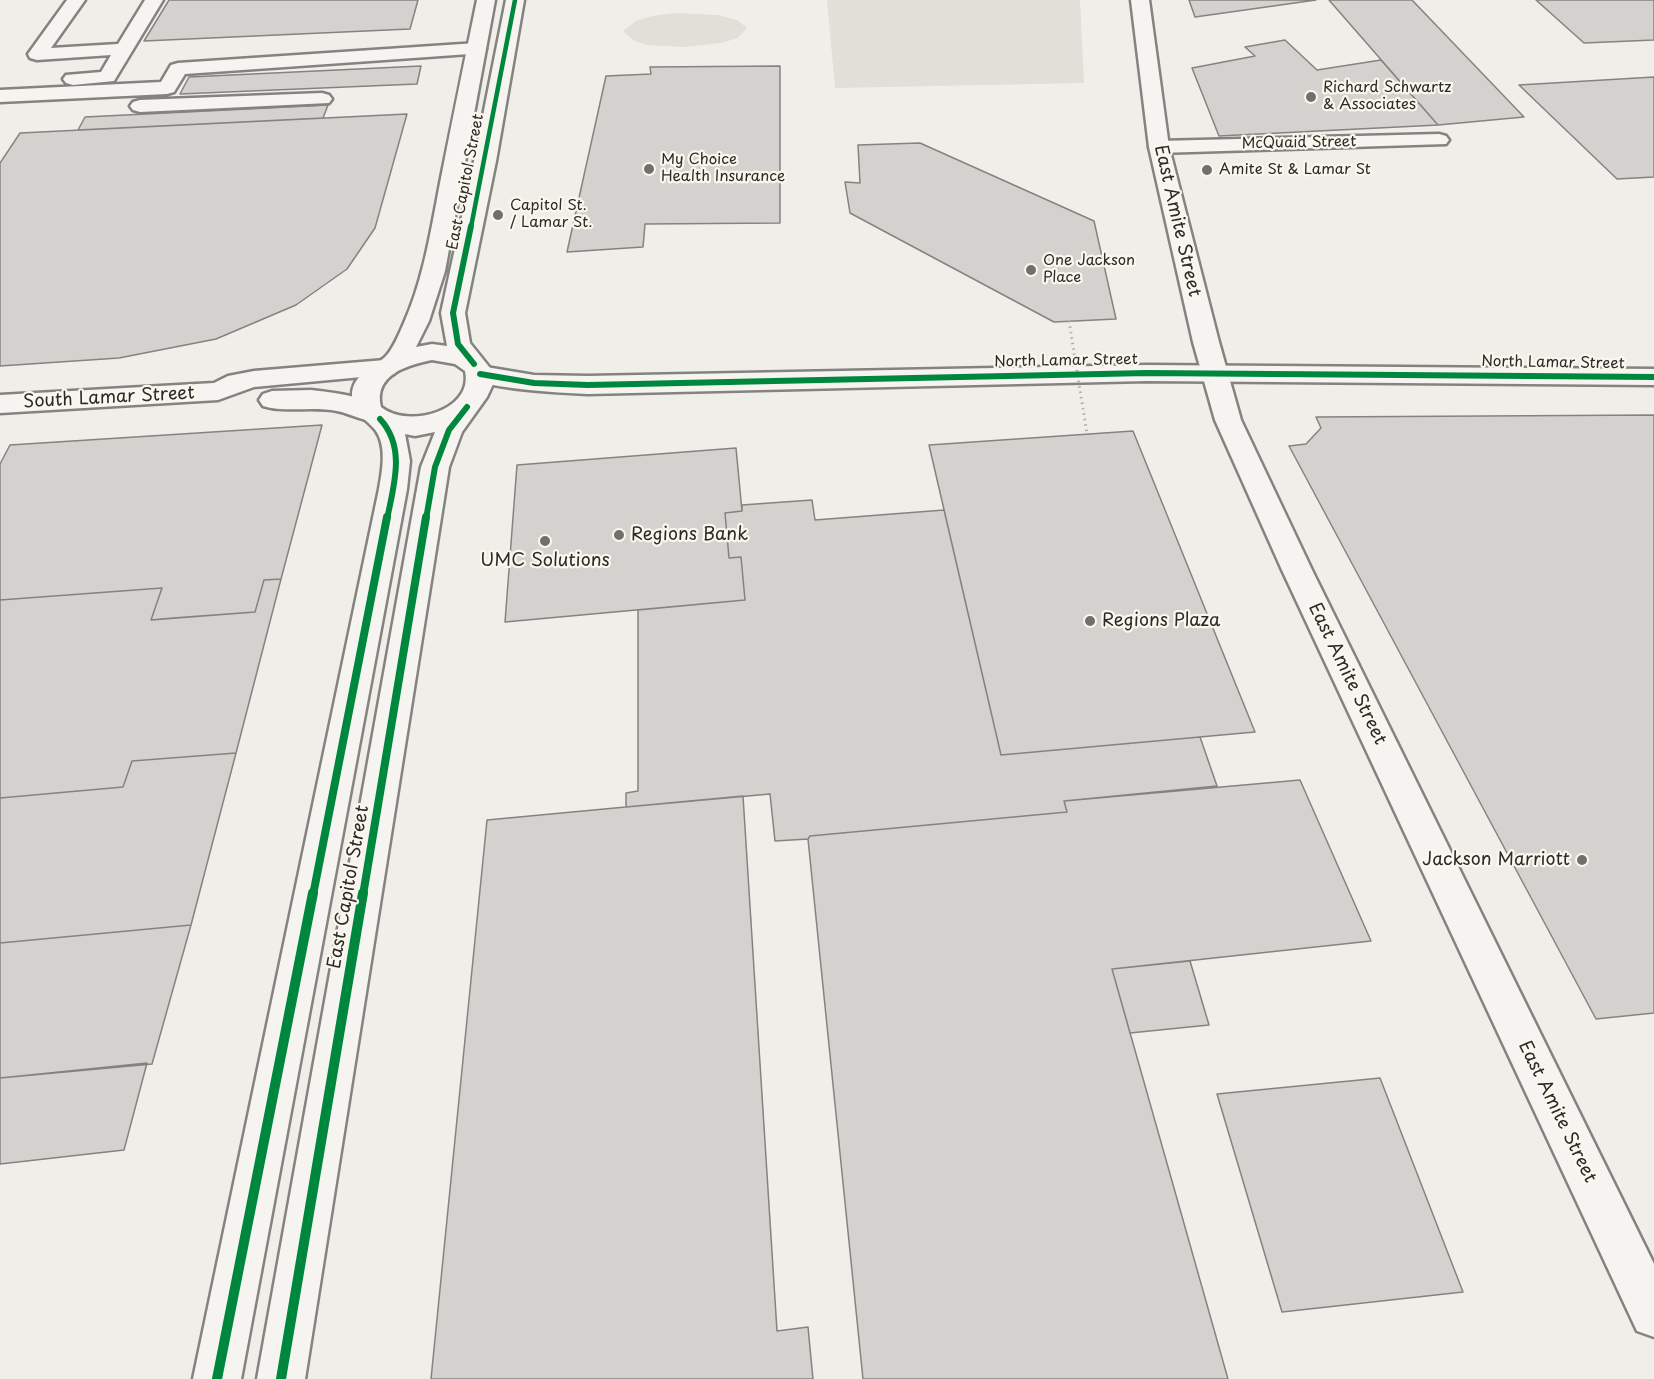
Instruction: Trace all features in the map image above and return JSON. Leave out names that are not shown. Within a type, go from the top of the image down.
[{"type":"main road","points":[[76,0],[37,54],[124,49]]},
{"type":"main road","points":[[0,86],[23,82],[107,77],[154,0]]},
{"type":"main road","name":"East Capitol Street","points":[[389,365],[410,338],[422,310],[442,226],[486,0]]},
{"type":"main road","name":"East Capitol Street","points":[[477,369],[458,344],[453,313],[485,161],[515,0]]},
{"type":"main road","name":"East Amite Street","points":[[1140,0],[1159,147],[1228,420],[1297,570],[1654,1314]]},
{"type":"main road","points":[[0,96],[167,88],[178,69],[477,50]]},
{"type":"main road","points":[[0,78],[23,82]]},
{"type":"main road","points":[[0,112],[322,99]]},
{"type":"main road","name":"McQuaid Street","points":[[1159,147],[1439,140]]},
{"type":"main road","points":[[440,352],[463,357],[477,369],[482,385],[476,396],[466,407],[435,423],[416,426],[396,425],[376,416],[365,397],[369,384],[389,365],[411,355],[440,352]]},
{"type":"main road","name":"South Lamar Street","points":[[0,404],[218,392],[237,382],[254,379],[389,365]]},
{"type":"main road","name":"North Lamar Street","points":[[477,369],[534,383],[588,385],[1215,373],[1654,377]]},
{"type":"main road","name":"South Lamar Street","points":[[218,392],[231,398],[248,400],[329,399],[376,416]]},
{"type":"main road","name":"East Capitol Street","points":[[281,1379],[435,467],[449,430],[466,407]]},
{"type":"main road","name":"East Capitol Street","points":[[217,1379],[393,489],[396,453],[389,427],[376,416]]},
{"type":"path","points":[[1070,321],[1087,434]]},
{"type":"shaded area","points":[[827,0],[1080,0],[1084,83],[835,88]]},
{"type":"shaded area","points":[[676,13],[718,15],[737,20],[747,28],[738,38],[721,43],[684,47],[647,45],[633,40],[623,31],[636,21]]},
{"type":"building","points":[[169,0],[418,0],[410,29],[144,41]]},
{"type":"building","points":[[1189,0],[1316,0],[1195,17]]},
{"type":"building","points":[[1329,0],[1412,0],[1524,117],[1438,125]]},
{"type":"building","points":[[1536,0],[1654,0],[1654,40],[1584,43]]},
{"type":"building","points":[[1285,40],[1317,70],[1381,60],[1438,125],[1219,136],[1192,68],[1255,56],[1245,47]]},
{"type":"building","points":[[421,66],[417,84],[180,94],[189,77]]},
{"type":"building","points":[[780,66],[780,223],[645,224],[643,247],[567,252],[606,76],[651,74],[650,67]]},
{"type":"building","points":[[1654,77],[1654,177],[1617,179],[1519,85]]},
{"type":"building","points":[[328,105],[323,118],[78,130],[85,117]]},
{"type":"building","points":[[407,114],[375,228],[347,269],[296,305],[216,339],[119,358],[0,366],[0,163],[20,133]]},
{"type":"building","name":"One Jackson Place","points":[[920,143],[1094,221],[1116,319],[1054,322],[850,213],[845,182],[860,183],[858,145]]},
{"type":"building","name":"Jackson Marriott","points":[[1654,415],[1654,1013],[1596,1019],[1289,446],[1306,444],[1321,428],[1316,417]]},
{"type":"building","points":[[322,425],[281,579],[264,580],[255,612],[151,620],[162,588],[0,600],[0,464],[10,445]]},
{"type":"building","name":"Regions Plaza","points":[[1133,431],[1255,732],[1001,755],[929,445]]},
{"type":"building","name":"Regions Bank","points":[[736,448],[742,511],[725,513],[729,558],[741,557],[745,600],[505,622],[517,465]]},
{"type":"building","points":[[812,500],[815,520],[944,510],[1001,755],[1200,737],[1217,786],[1064,801],[1067,812],[775,841],[770,794],[626,807],[626,793],[638,791],[638,610],[745,600],[741,557],[729,558],[725,513],[742,511],[742,505]]},
{"type":"building","points":[[281,579],[236,753],[132,761],[123,787],[0,798],[0,600],[162,588],[151,620],[255,612],[264,580]]},
{"type":"building","points":[[236,753],[191,925],[0,943],[0,798],[123,787],[132,761]]},
{"type":"building","points":[[1300,780],[1371,941],[1112,969],[1228,1379],[863,1379],[808,839],[810,836],[1067,812],[1064,801]]},
{"type":"building","points":[[743,796],[777,1331],[808,1327],[813,1379],[431,1379],[487,820]]},
{"type":"building","points":[[191,925],[152,1064],[0,1078],[0,943]]},
{"type":"building","points":[[1190,961],[1209,1025],[1130,1033],[1112,969]]},
{"type":"building","points":[[147,1063],[124,1150],[0,1164],[0,1078]]},
{"type":"building","points":[[1380,1078],[1463,1292],[1282,1312],[1217,1094]]},
{"type":"cycle path","points":[[474,364],[458,344],[453,313],[485,161],[515,0]]},
{"type":"cycle path","points":[[480,374],[534,383],[588,385],[1147,373],[1654,377]]},
{"type":"cycle path","points":[[281,1379],[435,467],[449,430],[467,407]]},
{"type":"cycle path","points":[[217,1379],[393,489],[396,451],[391,434],[380,419]]},
{"type":"place","name":"Richard Schwartz & Associates","points":[[1311,97]]},
{"type":"place","name":"My Choice Health Insurance","points":[[649,169]]},
{"type":"place","name":"Amite St & Lamar St","points":[[1207,170]]},
{"type":"place","name":"Capitol St. / Lamar St.","points":[[498,215]]},
{"type":"place","name":"One Jackson Place","points":[[1031,270]]},
{"type":"place","name":"Regions Bank","points":[[619,535]]},
{"type":"place","name":"UMC Solutions","points":[[545,541]]},
{"type":"place","name":"Regions Plaza","points":[[1090,621]]},
{"type":"place","name":"Jackson Marriott","points":[[1582,860]]}]
